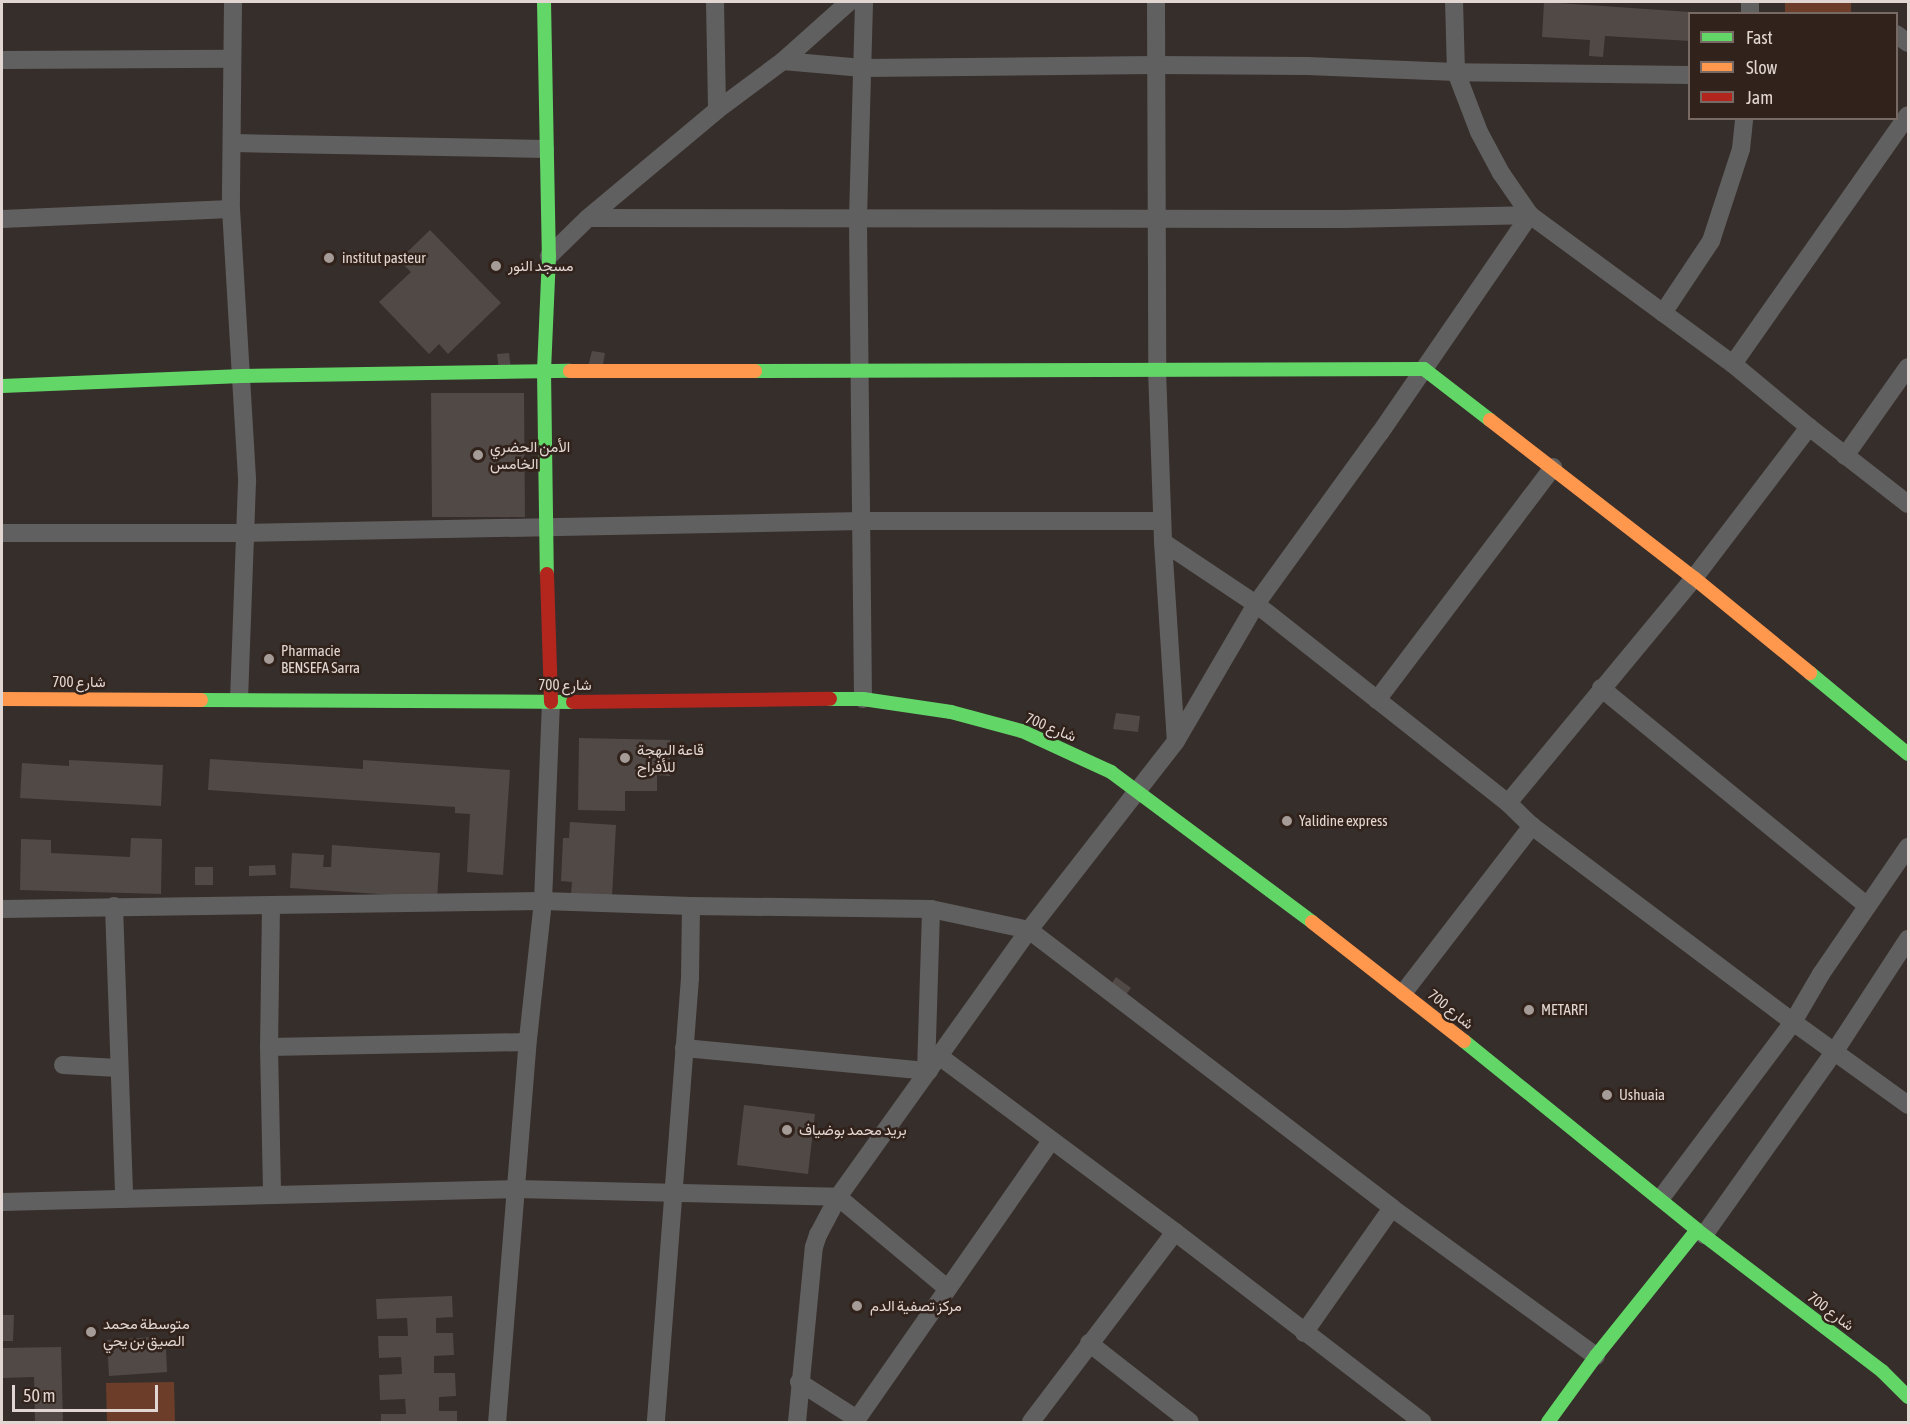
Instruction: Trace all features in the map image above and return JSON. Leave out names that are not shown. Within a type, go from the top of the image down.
[{"type":"street","points":[[232,2],[231,59],[234,143],[231,209],[247,482],[239,698]]},
{"type":"street","points":[[497,1422],[527,1042],[543,901],[551,702],[545,526],[544,371],[549,256],[544,149],[544,2]]},
{"type":"street","points":[[715,2],[717,110]]},
{"type":"street","points":[[549,256],[588,218],[717,110],[783,61],[849,2]]},
{"type":"street","points":[[863,699],[858,218],[864,2]]},
{"type":"street","points":[[1156,2],[1155,64],[1159,219],[1157,369],[1161,521],[1176,741]]},
{"type":"street","points":[[1454,2],[1456,72],[1479,132],[1501,173],[1530,215],[1732,363],[1845,456],[1908,504]]},
{"type":"street","points":[[2,60],[231,59]]},
{"type":"street","points":[[783,61],[863,68],[1155,64],[1688,75]]},
{"type":"street","points":[[1732,363],[1908,115]]},
{"type":"street","points":[[1663,312],[1711,241],[1741,149],[1744,120]]},
{"type":"street","points":[[234,143],[544,149]]},
{"type":"street","points":[[2,219],[231,209]]},
{"type":"street","points":[[588,218],[1159,219],[1530,215]]},
{"type":"street","points":[[797,1422],[814,1248],[838,1197],[1029,930],[1176,741],[1256,604],[1424,369],[1530,215]]},
{"type":"street","points":[[1845,456],[1908,367]]},
{"type":"street","points":[[2,386],[242,376],[544,371],[1424,369],[1694,578],[1908,754]]},
{"type":"street","points":[[1508,803],[1694,578],[1809,427]]},
{"type":"street","points":[[1377,700],[1553,467]]},
{"type":"street","points":[[2,533],[245,533],[862,521],[1161,521]]},
{"type":"street","points":[[1163,542],[1256,604],[1508,803],[1532,826],[1793,1022],[1908,1105]]},
{"type":"street","points":[[1601,688],[1867,906]]},
{"type":"street","name":"شارع 700","points":[[2,699],[239,698],[551,702],[863,699],[951,712],[1022,731],[1080,756],[1139,790],[1404,992],[1661,1198],[1700,1232],[1882,1371]]},
{"type":"street","points":[[1404,992],[1532,826]]},
{"type":"street","points":[[1661,1198],[1793,1022],[1821,974],[1908,847]]},
{"type":"street","points":[[2,909],[543,901],[691,906],[930,909],[1029,930],[1392,1208],[1596,1356]]},
{"type":"street","points":[[114,906],[124,1199]]},
{"type":"street","points":[[271,906],[269,1047],[272,1195]]},
{"type":"street","points":[[656,1422],[690,978],[691,906]]},
{"type":"street","points":[[930,909],[931,1066]]},
{"type":"street","points":[[1548,1422],[1596,1356],[1700,1232],[1835,1051],[1908,939]]},
{"type":"street","points":[[269,1047],[527,1042]]},
{"type":"street","points":[[684,1048],[931,1066],[1051,1142],[1176,1232],[1304,1333],[1423,1422]]},
{"type":"street","points":[[63,1065],[118,1068]]},
{"type":"street","points":[[800,1382],[860,1421],[948,1289],[1051,1142]]},
{"type":"street","points":[[2,1202],[516,1190],[838,1197],[948,1289]]},
{"type":"street","points":[[1304,1333],[1392,1208]]},
{"type":"street","points":[[1031,1422],[1089,1343],[1176,1232]]},
{"type":"street","points":[[1089,1343],[1190,1422]]},
{"type":"street","points":[[1882,1371],[1908,1382]]},
{"type":"street","points":[[1882,1371],[1908,1397]]},
{"type":"shaded area","points":[[1785,2],[1851,2],[1851,12],[1785,12]]},
{"type":"shaded area","points":[[174,1382],[175,1422],[107,1422],[106,1383]]},
{"type":"building","points":[[1544,2],[1690,12],[1688,12],[1688,41],[1605,36],[1603,57],[1589,56],[1590,40],[1542,37]]},
{"type":"building","points":[[430,230],[501,303],[448,354],[439,344],[429,354],[379,302],[411,272],[399,260]]},
{"type":"building","points":[[592,351],[605,353],[602,370],[588,367]]},
{"type":"building","points":[[509,353],[511,369],[499,370],[497,354]]},
{"type":"building","name":"الأمن الحضري الخامس","points":[[431,393],[524,393],[525,517],[432,517]]},
{"type":"building","points":[[1116,713],[1140,716],[1138,732],[1113,729]]},
{"type":"building","name":"قاعة البهجة للأفراح","points":[[579,738],[670,740],[670,776],[657,775],[657,791],[625,791],[625,811],[578,810]]},
{"type":"building","points":[[210,759],[363,769],[363,760],[510,770],[503,875],[467,872],[470,814],[455,813],[455,807],[208,790]]},
{"type":"building","points":[[69,760],[163,765],[161,806],[20,798],[22,763],[69,766]]},
{"type":"building","points":[[570,822],[616,825],[612,896],[571,894],[572,882],[561,881],[563,838],[569,838]]},
{"type":"building","points":[[131,838],[162,839],[161,894],[20,890],[21,839],[51,840],[51,853],[130,857]]},
{"type":"building","points":[[332,845],[440,853],[437,898],[290,888],[292,853],[324,855],[323,867],[331,867]]},
{"type":"building","points":[[275,865],[276,875],[249,876],[249,866]]},
{"type":"building","points":[[195,867],[213,867],[213,885],[195,885]]},
{"type":"building","points":[[1116,977],[1131,988],[1122,1000],[1108,989]]},
{"type":"building","points":[[744,1105],[815,1114],[808,1174],[737,1165]]},
{"type":"building","points":[[452,1296],[453,1317],[436,1318],[436,1333],[453,1333],[454,1355],[434,1356],[434,1373],[455,1373],[456,1396],[439,1397],[439,1411],[457,1411],[457,1422],[381,1422],[381,1414],[406,1414],[405,1399],[380,1400],[379,1375],[402,1374],[401,1357],[379,1358],[378,1336],[408,1336],[407,1318],[377,1319],[376,1299]]},
{"type":"building","points":[[2,1315],[14,1315],[13,1341],[2,1341]]},
{"type":"building","points":[[153,1337],[153,1349],[166,1349],[167,1372],[109,1376],[107,1340]]},
{"type":"building","points":[[61,1347],[63,1422],[35,1422],[34,1377],[2,1378],[2,1348]]},
{"type":"traffic: fast","points":[[544,2],[549,256],[544,371],[547,574]]},
{"type":"traffic: fast","points":[[755,371],[1424,369],[1490,420]]},
{"type":"traffic: fast","points":[[2,386],[242,376],[570,371]]},
{"type":"traffic: fast","points":[[1810,673],[1908,754]]},
{"type":"traffic: fast","points":[[830,699],[863,699],[951,712],[1022,731],[1111,772],[1312,922]]},
{"type":"traffic: fast","points":[[201,700],[573,702]]},
{"type":"traffic: fast","points":[[1464,1041],[1697,1230],[1882,1371],[1908,1397]]},
{"type":"traffic: fast","points":[[1548,1422],[1596,1356],[1697,1230]]},
{"type":"traffic: slow","points":[[570,371],[755,371]]},
{"type":"traffic: slow","points":[[1490,420],[1694,578],[1810,673]]},
{"type":"traffic: slow","points":[[2,699],[201,700]]},
{"type":"traffic: slow","points":[[1312,922],[1464,1041]]},
{"type":"traffic: jam","points":[[547,574],[551,702]]},
{"type":"traffic: jam","points":[[573,702],[830,699]]},
{"type":"place","name":"institut pasteur","points":[[329,258]]},
{"type":"place","name":"مسجد النور","points":[[496,266]]},
{"type":"place","name":"الأمن الحضري الخامس","points":[[478,455]]},
{"type":"place","name":"Pharmacie BENSEFA Sarra","points":[[269,659]]},
{"type":"place","name":"قاعة البهجة للأفراح","points":[[625,758]]},
{"type":"place","name":"Yalidine express","points":[[1287,821]]},
{"type":"place","name":"METARFI","points":[[1529,1010]]},
{"type":"place","name":"Ushuaia","points":[[1607,1095]]},
{"type":"place","name":"بريد محمد بوضياف","points":[[787,1130]]},
{"type":"place","name":"مركز تصفية الدم","points":[[857,1306]]},
{"type":"place","name":"متوسطة محمد الصيق بن يحي","points":[[91,1332]]}]
